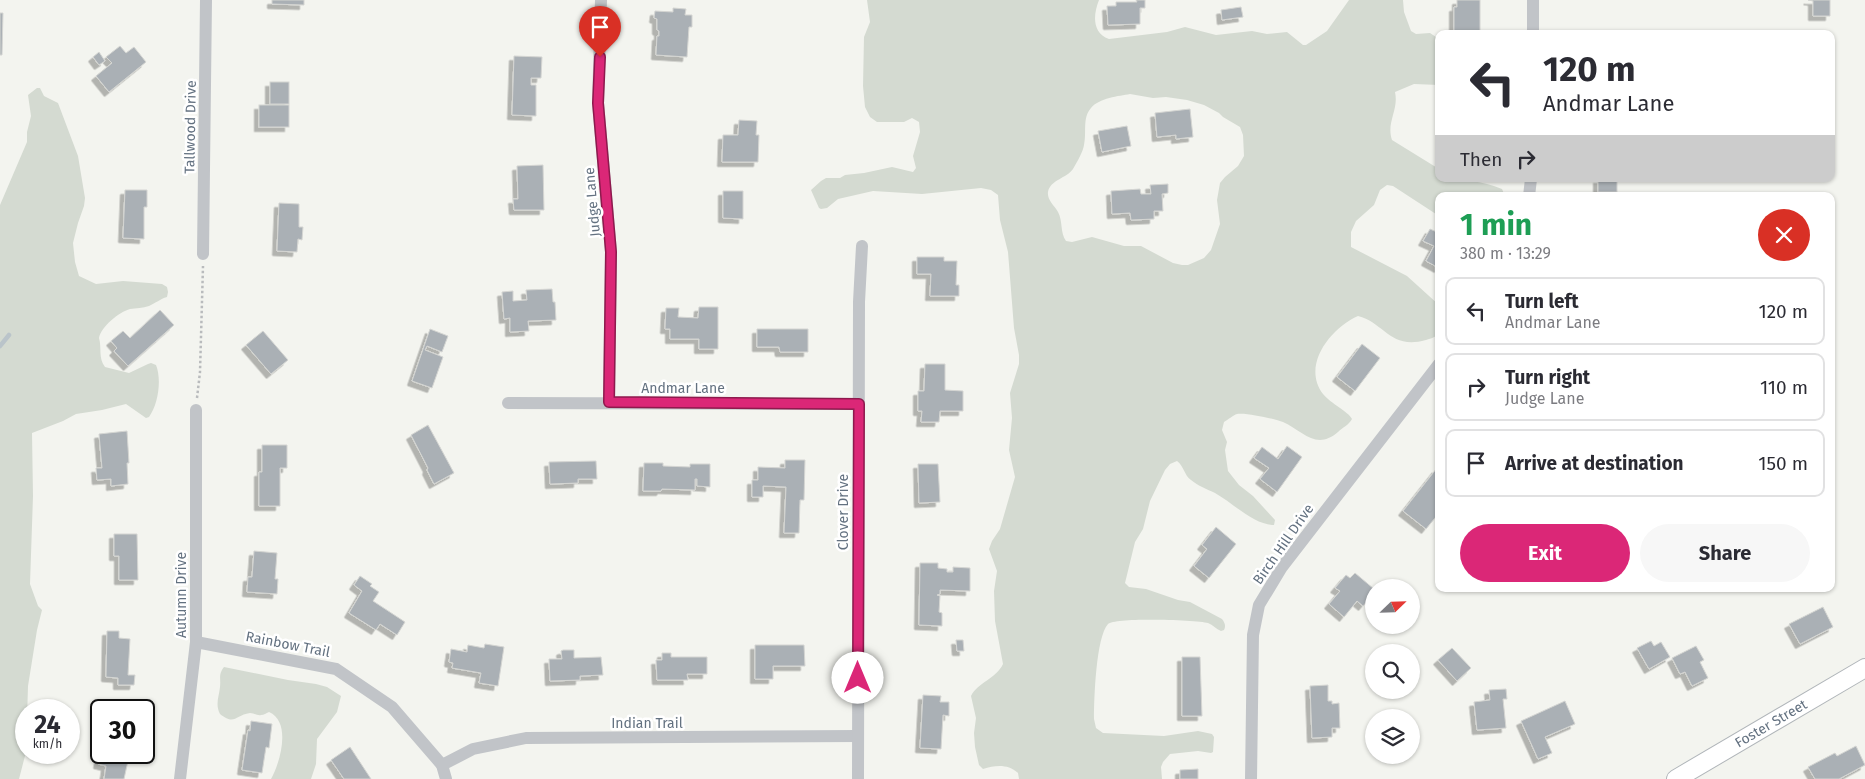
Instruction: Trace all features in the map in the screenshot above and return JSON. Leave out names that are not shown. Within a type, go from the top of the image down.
[{"type":"street","name":"Tallwood Drive","points":[[203,254],[206,0]]},
{"type":"street","name":"Judge Lane","points":[[601,0],[598,103],[611,252],[609,402]]},
{"type":"street","points":[[1533,0],[1533,30]]},
{"type":"street","name":"Clover Drive","points":[[858,779],[859,302],[862,246]]},
{"type":"street","name":"Birch Hill Drive","points":[[1250,779],[1253,635],[1259,605],[1282,567],[1435,369]]},
{"type":"street","name":"Andmar Lane","points":[[508,403],[859,404]]},
{"type":"street","name":"Autumn Drive","points":[[180,779],[196,642],[196,410]]},
{"type":"street","name":"Rainbow Trail","points":[[196,642],[336,669],[392,707],[442,765],[446,779]]},
{"type":"street","name":"Foster Street","points":[[1676,779],[1865,668]]},
{"type":"street","name":"Indian Trail","points":[[442,765],[473,750],[526,738],[858,736]]},
{"type":"path","points":[[196,410],[200,372],[203,254]]},
{"type":"shaded area","points":[[867,0],[1099,0],[1095,23],[1099,32],[1109,39],[1167,32],[1185,27],[1216,35],[1252,31],[1267,34],[1287,32],[1303,45],[1306,45],[1327,31],[1349,0],[1403,0],[1404,12],[1411,31],[1416,34],[1430,33],[1435,36],[1435,85],[1414,84],[1395,92],[1395,105],[1390,127],[1392,140],[1435,167],[1435,182],[1479,182],[1502,189],[1503,192],[1435,192],[1435,213],[1393,186],[1387,185],[1380,190],[1374,205],[1356,221],[1351,232],[1351,247],[1407,276],[1435,301],[1435,337],[1414,342],[1396,339],[1367,319],[1358,316],[1338,329],[1322,349],[1315,371],[1317,383],[1326,398],[1347,413],[1352,419],[1348,424],[1323,440],[1310,438],[1283,422],[1253,415],[1237,414],[1224,422],[1222,430],[1227,442],[1225,450],[1228,471],[1239,485],[1253,496],[1275,520],[1274,525],[1251,518],[1215,493],[1200,486],[1189,478],[1177,461],[1170,464],[1165,470],[1150,501],[1143,529],[1135,542],[1125,583],[1129,587],[1146,589],[1190,602],[1222,619],[1225,629],[1221,631],[1208,623],[1173,620],[1125,620],[1108,624],[1104,631],[1098,654],[1094,719],[1096,728],[1103,733],[1164,736],[1198,731],[1212,734],[1214,737],[1213,752],[1198,751],[1170,754],[1161,767],[1162,779],[1019,779],[1018,773],[1010,768],[997,766],[983,769],[979,765],[974,733],[976,718],[971,696],[1003,664],[995,621],[994,591],[997,571],[989,549],[1000,529],[1015,477],[1009,450],[1012,418],[1010,393],[1019,364],[1019,355],[1014,328],[1008,252],[1000,220],[998,195],[991,190],[981,188],[922,194],[873,191],[838,199],[827,208],[819,208],[811,190],[826,178],[840,178],[845,175],[892,167],[913,172],[916,168],[913,156],[920,132],[919,122],[912,118],[904,122],[877,122],[870,117],[865,107],[863,86],[864,37],[870,22]],"holes":[[[1130,94],[1153,98],[1166,97],[1204,105],[1240,127],[1243,135],[1244,156],[1238,166],[1220,183],[1217,200],[1220,224],[1211,250],[1204,258],[1188,265],[1182,265],[1173,263],[1141,246],[1124,246],[1092,237],[1072,242],[1066,241],[1060,216],[1050,200],[1048,192],[1055,182],[1073,169],[1080,157],[1085,140],[1088,112],[1099,102],[1109,98]]]},
{"type":"shaded area","points":[[37,88],[40,88],[44,96],[58,103],[78,156],[85,198],[73,243],[79,276],[96,284],[123,281],[162,284],[167,287],[168,292],[167,297],[149,306],[130,309],[121,313],[103,329],[99,338],[101,357],[105,367],[129,373],[151,363],[156,365],[159,385],[155,406],[149,417],[146,418],[126,404],[76,414],[32,433],[33,496],[30,584],[38,606],[42,610],[37,630],[28,699],[15,699],[15,764],[23,764],[19,779],[0,779],[0,205],[27,142],[27,132],[31,116],[28,95]]},
{"type":"shaded area","points":[[224,667],[316,684],[327,687],[341,696],[337,712],[317,739],[316,764],[311,779],[271,779],[278,763],[282,733],[276,717],[269,712],[263,715],[245,714],[235,719],[229,719],[220,714],[218,701],[220,674]]},
{"type":"building","points":[[272,0],[304,0],[304,5],[272,4]]},
{"type":"building","points":[[1136,0],[1145,0],[1145,8],[1140,8],[1140,24],[1108,25],[1107,6],[1116,6],[1116,2],[1137,2]]},
{"type":"building","points":[[1457,0],[1480,0],[1480,30],[1454,30],[1454,7],[1457,7]]},
{"type":"building","points":[[1808,0],[1830,0],[1830,16],[1813,16],[1813,1]]},
{"type":"building","points":[[1241,7],[1243,17],[1222,20],[1221,10]]},
{"type":"building","points":[[673,8],[686,9],[685,15],[692,15],[692,27],[689,27],[687,57],[656,55],[659,31],[657,30],[657,19],[654,18],[655,11],[673,12]]},
{"type":"building","points":[[0,13],[3,13],[2,55],[0,55]]},
{"type":"building","points":[[120,46],[126,53],[134,47],[146,62],[109,92],[96,76],[112,63],[106,57]]},
{"type":"building","points":[[99,52],[105,61],[99,65],[93,57]]},
{"type":"building","points":[[514,56],[542,57],[541,78],[531,78],[531,85],[536,85],[536,116],[512,115]]},
{"type":"building","points":[[270,82],[289,82],[289,104],[270,104]]},
{"type":"building","points":[[259,105],[289,105],[289,127],[259,127]]},
{"type":"building","points":[[1190,109],[1193,137],[1176,139],[1176,135],[1157,137],[1155,113]]},
{"type":"building","points":[[739,120],[757,121],[756,135],[759,135],[758,162],[722,162],[723,135],[738,135]]},
{"type":"building","points":[[1127,126],[1131,146],[1102,152],[1098,131]]},
{"type":"building","points":[[543,165],[544,210],[514,210],[513,199],[518,199],[517,166]]},
{"type":"building","points":[[1598,182],[1617,182],[1617,192],[1598,192]]},
{"type":"building","points":[[1168,184],[1168,193],[1162,194],[1163,211],[1154,211],[1154,219],[1131,220],[1130,213],[1112,214],[1111,191],[1140,189],[1141,194],[1151,194],[1150,185]]},
{"type":"building","points":[[125,190],[147,190],[147,207],[144,207],[144,239],[123,238]]},
{"type":"building","points":[[723,191],[743,191],[743,219],[723,218]]},
{"type":"building","points":[[279,203],[299,204],[299,227],[303,227],[302,240],[298,239],[297,252],[277,251]]},
{"type":"building","points":[[1430,229],[1435,231],[1435,266],[1426,261],[1434,246],[1423,241]]},
{"type":"building","points":[[917,257],[944,257],[944,261],[957,261],[956,285],[959,285],[959,296],[930,296],[931,274],[917,274]]},
{"type":"building","points":[[552,289],[556,320],[528,321],[529,331],[510,332],[510,318],[504,319],[502,292],[513,291],[513,301],[527,300],[526,290]]},
{"type":"building","points":[[699,307],[718,307],[718,349],[699,349],[699,339],[670,339],[670,329],[665,329],[666,308],[679,308],[678,317],[698,318]]},
{"type":"building","points":[[160,310],[174,325],[128,366],[114,351],[117,348],[111,341],[123,331],[130,338]]},
{"type":"building","points":[[430,329],[448,336],[442,352],[427,346],[425,350],[443,357],[432,388],[412,381]]},
{"type":"building","points":[[757,329],[808,329],[808,352],[780,352],[779,347],[757,347]]},
{"type":"building","points":[[263,331],[288,360],[271,374],[246,345]]},
{"type":"building","points":[[1362,344],[1380,358],[1355,391],[1337,377]]},
{"type":"building","points":[[925,364],[945,364],[945,390],[963,391],[963,411],[940,411],[939,422],[921,422],[922,411],[918,411],[918,391],[924,391]]},
{"type":"building","points":[[428,425],[454,473],[434,484],[411,435]]},
{"type":"building","points":[[127,431],[128,484],[111,486],[111,479],[97,480],[96,468],[102,468],[99,434]]},
{"type":"building","points":[[262,445],[287,445],[287,468],[280,468],[280,506],[259,506],[259,472],[262,472]]},
{"type":"building","points":[[1287,446],[1302,457],[1277,492],[1260,479],[1269,468],[1254,458],[1262,447],[1278,459]]},
{"type":"building","points":[[785,460],[805,460],[804,500],[800,500],[799,533],[784,533],[786,487],[763,486],[763,497],[752,497],[752,480],[758,480],[758,467],[785,468]]},
{"type":"building","points":[[596,461],[597,479],[578,479],[578,483],[550,484],[549,462]]},
{"type":"building","points":[[644,463],[663,463],[663,466],[690,467],[690,464],[710,464],[710,487],[697,486],[697,479],[695,479],[695,490],[662,489],[661,491],[643,491]]},
{"type":"building","points":[[918,464],[938,464],[940,502],[919,503]]},
{"type":"building","points":[[1435,471],[1435,518],[1426,529],[1403,511]]},
{"type":"building","points":[[1216,527],[1236,544],[1209,578],[1194,566],[1207,549],[1202,545]]},
{"type":"building","points":[[114,534],[137,534],[138,580],[119,580],[119,556],[114,556]]},
{"type":"building","points":[[254,551],[277,553],[275,579],[278,579],[277,594],[247,592],[248,577],[252,577]]},
{"type":"building","points":[[920,563],[938,563],[938,568],[947,569],[947,572],[953,572],[953,567],[970,568],[970,591],[940,590],[940,594],[937,595],[940,596],[939,612],[942,613],[942,626],[919,625]]},
{"type":"building","points":[[1355,573],[1365,581],[1365,604],[1363,606],[1357,601],[1344,617],[1329,604],[1340,591],[1335,588],[1346,575],[1350,578]]},
{"type":"building","points":[[360,576],[372,584],[370,586],[379,592],[373,601],[405,622],[397,635],[380,624],[376,630],[349,613],[362,591],[354,585]]},
{"type":"building","points":[[1823,607],[1833,627],[1800,644],[1789,624]]},
{"type":"building","points":[[107,631],[119,631],[119,638],[130,639],[128,675],[135,675],[134,685],[118,685],[118,678],[106,677]]},
{"type":"building","points":[[956,640],[963,640],[964,651],[957,651]]},
{"type":"building","points":[[1651,641],[1654,646],[1661,642],[1670,657],[1649,669],[1637,648]]},
{"type":"building","points":[[485,644],[504,647],[498,686],[479,683],[481,673],[452,668],[453,663],[449,662],[451,649],[467,652],[468,645],[484,648]]},
{"type":"building","points":[[755,645],[804,645],[805,666],[773,666],[773,679],[755,679]]},
{"type":"building","points":[[1696,646],[1704,660],[1700,662],[1708,678],[1692,686],[1685,672],[1680,674],[1672,658]]},
{"type":"building","points":[[1452,648],[1471,668],[1457,681],[1438,660]]},
{"type":"building","points":[[574,650],[574,658],[601,657],[603,675],[580,676],[580,680],[550,681],[549,659],[562,659],[561,651]]},
{"type":"building","points":[[662,653],[671,653],[671,657],[707,657],[707,674],[687,674],[688,680],[657,680],[656,660],[662,660]]},
{"type":"building","points":[[1182,657],[1200,657],[1202,716],[1182,716]]},
{"type":"building","points":[[1328,685],[1328,701],[1332,701],[1332,704],[1339,703],[1340,728],[1332,728],[1332,737],[1312,738],[1310,686]]},
{"type":"building","points":[[1506,689],[1507,699],[1503,699],[1506,728],[1477,730],[1474,702],[1490,700],[1489,690]]},
{"type":"building","points":[[923,695],[941,696],[940,702],[949,702],[949,716],[943,715],[941,749],[920,748]]},
{"type":"building","points":[[1565,701],[1575,724],[1545,737],[1552,753],[1538,759],[1521,721]]},
{"type":"building","points":[[251,721],[272,724],[269,748],[266,747],[262,773],[242,770]]},
{"type":"building","points":[[1856,746],[1865,765],[1839,779],[1815,779],[1808,767],[1835,753],[1837,756]]},
{"type":"building","points":[[350,747],[371,779],[344,779],[331,760]]},
{"type":"building","points":[[98,764],[127,764],[124,779],[104,779],[106,766]]},
{"type":"building","points":[[1198,769],[1198,779],[1180,779],[1180,770]]},
{"type":"waterway","points":[[0,346],[9,335]]},
{"type":"route","points":[[600,57],[598,103],[611,252],[609,402],[859,404],[858,678]]}]
